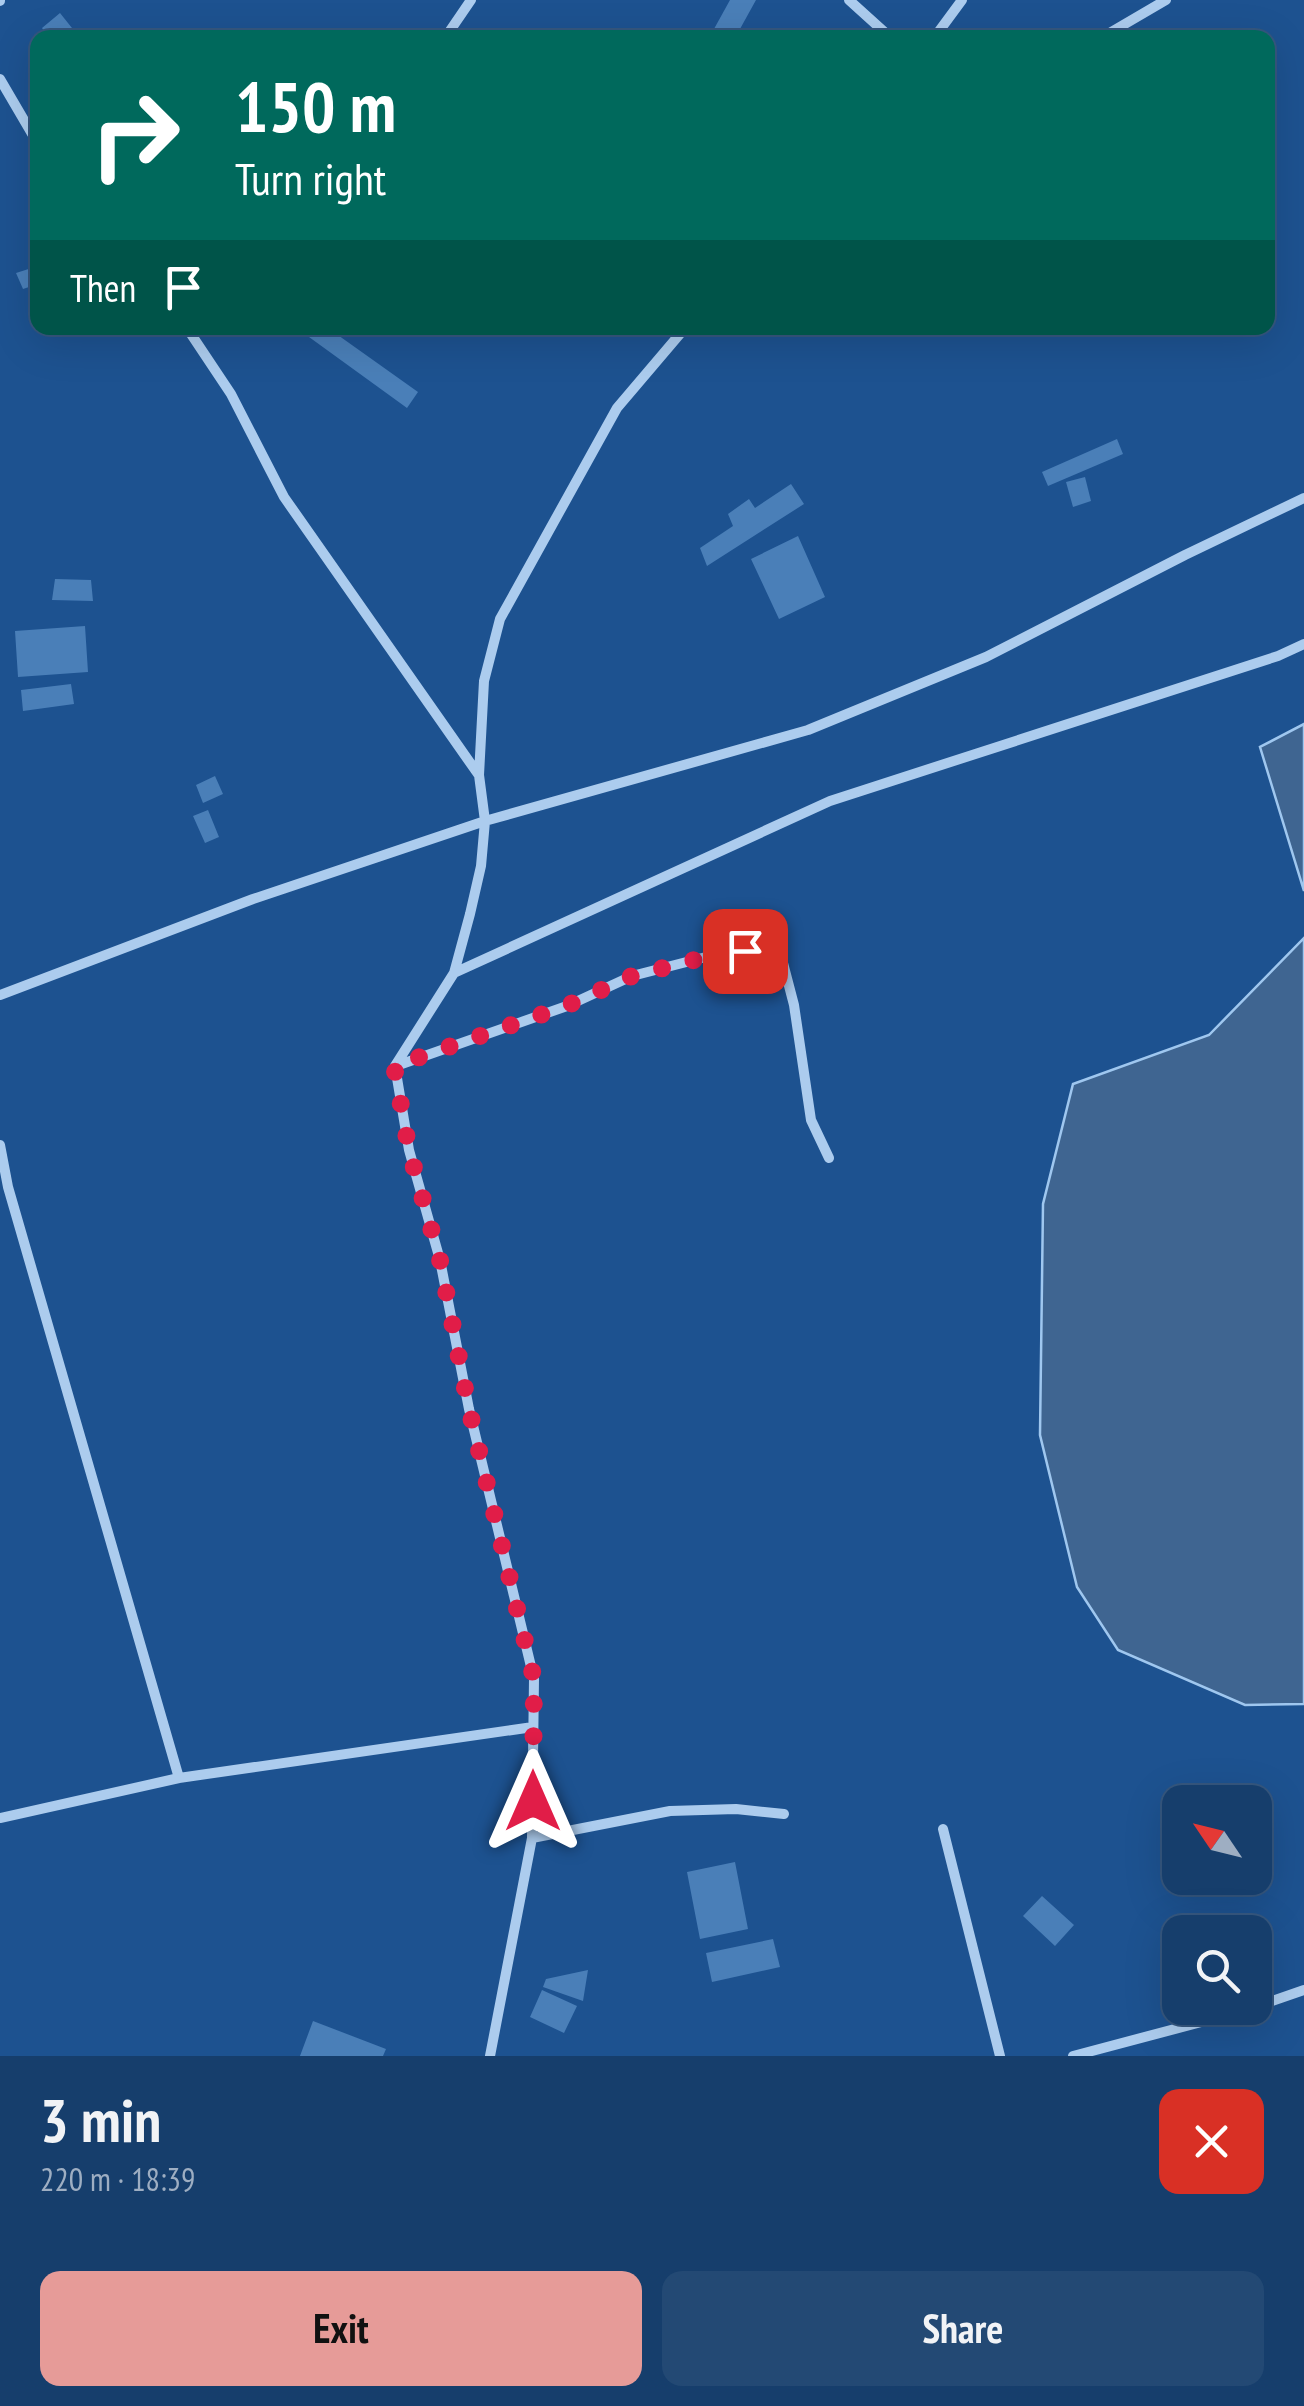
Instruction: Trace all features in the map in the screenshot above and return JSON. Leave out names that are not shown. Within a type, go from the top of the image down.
[{"type":"street","points":[[450,30],[471,0]]},
{"type":"street","points":[[849,0],[882,30]]},
{"type":"street","points":[[940,30],[962,0]]},
{"type":"street","points":[[1115,30],[1166,0]]},
{"type":"street","points":[[0,79],[30,130]]},
{"type":"street","points":[[490,2056],[532,1838],[534,1679],[469,1409],[440,1260],[409,1150],[394,1066],[454,973],[481,866],[485,821],[479,775],[484,681],[500,619],[618,408],[679,335]]},
{"type":"street","points":[[196,337],[231,394],[284,497],[479,775]]},
{"type":"street","points":[[0,994],[253,900],[485,821],[825,723],[986,657],[1185,554],[1304,498]]},
{"type":"street","points":[[454,973],[830,801],[1278,656],[1304,644]]},
{"type":"street","points":[[394,1066],[566,1006],[632,976],[745,951],[783,963],[794,1005],[812,1120],[829,1158]]},
{"type":"street","points":[[0,1145],[4,1188],[179,1778]]},
{"type":"street","points":[[0,1818],[179,1778],[533,1727]]},
{"type":"street","points":[[532,1838],[670,1811],[736,1809],[784,1814]]},
{"type":"street","points":[[943,1829],[1000,2056]]},
{"type":"street","points":[[1272,2001],[1304,1990]]},
{"type":"street","points":[[1073,2056],[1188,2025]]},
{"type":"water","points":[[1304,724],[1304,891],[1260,747]]},
{"type":"water","points":[[1304,938],[1304,1704],[1245,1705],[1118,1650],[1077,1587],[1040,1435],[1043,1204],[1073,1084],[1209,1035]]},
{"type":"building","points":[[730,0],[756,0],[739,30],[713,30]]},
{"type":"building","points":[[60,13],[74,30],[43,30]]},
{"type":"building","points":[[30,269],[30,287],[23,289],[16,273]]},
{"type":"building","points":[[338,335],[418,392],[407,408],[309,337]]},
{"type":"building","points":[[1117,439],[1123,454],[1048,486],[1042,472]]},
{"type":"building","points":[[1085,477],[1091,501],[1073,507],[1066,482]]},
{"type":"building","points":[[791,484],[804,504],[707,566],[700,548],[733,526],[728,514],[749,499],[755,508]]},
{"type":"building","points":[[798,536],[825,597],[779,619],[751,559]]},
{"type":"building","points":[[55,579],[91,580],[93,601],[52,600]]},
{"type":"building","points":[[85,626],[88,672],[18,677],[15,631]]},
{"type":"building","points":[[71,684],[74,704],[23,711],[21,690]]},
{"type":"building","points":[[215,776],[223,794],[203,803],[196,785]]},
{"type":"building","points":[[208,810],[219,837],[205,843],[193,816]]},
{"type":"building","points":[[735,1862],[748,1929],[700,1939],[687,1872]]},
{"type":"building","points":[[1042,1896],[1074,1925],[1055,1946],[1023,1916]]},
{"type":"building","points":[[773,1939],[780,1967],[712,1982],[706,1953]]},
{"type":"building","points":[[588,1970],[583,2001],[543,1987],[546,1979]]},
{"type":"building","points":[[542,1990],[577,2006],[564,2033],[530,2017]]},
{"type":"building","points":[[313,2021],[386,2049],[383,2056],[300,2056]]},
{"type":"route","points":[[533,1801],[534,1679],[469,1409],[440,1260],[409,1150],[394,1066],[566,1006],[632,976],[745,951]]}]
